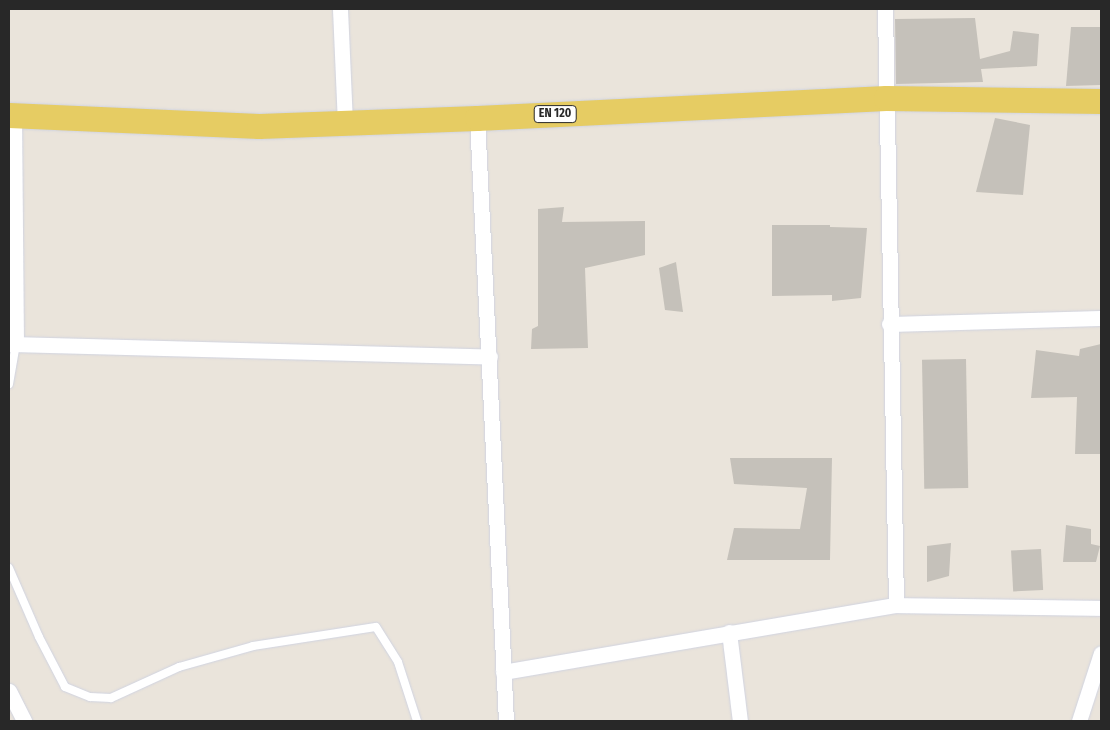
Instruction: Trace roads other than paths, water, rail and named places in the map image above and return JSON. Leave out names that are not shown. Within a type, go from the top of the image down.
[{"type":"main road","name":"EN 120","points":[[11,115],[249,126],[345,124],[886,98],[1101,101]]},
{"type":"street","points":[[340,9],[345,124]]},
{"type":"street","points":[[885,9],[889,324],[896,605]]},
{"type":"street","points":[[11,115],[12,344],[490,357]]},
{"type":"street","points":[[478,118],[506,721]]},
{"type":"street","points":[[889,324],[1101,318]]},
{"type":"street","points":[[503,672],[728,632],[896,605],[1101,608]]},
{"type":"street","points":[[728,632],[740,721]]},
{"type":"street","points":[[1080,721],[1101,653]]},
{"type":"street","points":[[9,691],[24,721]]},
{"type":"lane","points":[[9,384],[12,344]]},
{"type":"lane","points":[[9,568],[39,637],[65,687],[90,697],[111,698],[179,667],[253,646],[376,627],[398,662],[417,721]]}]
